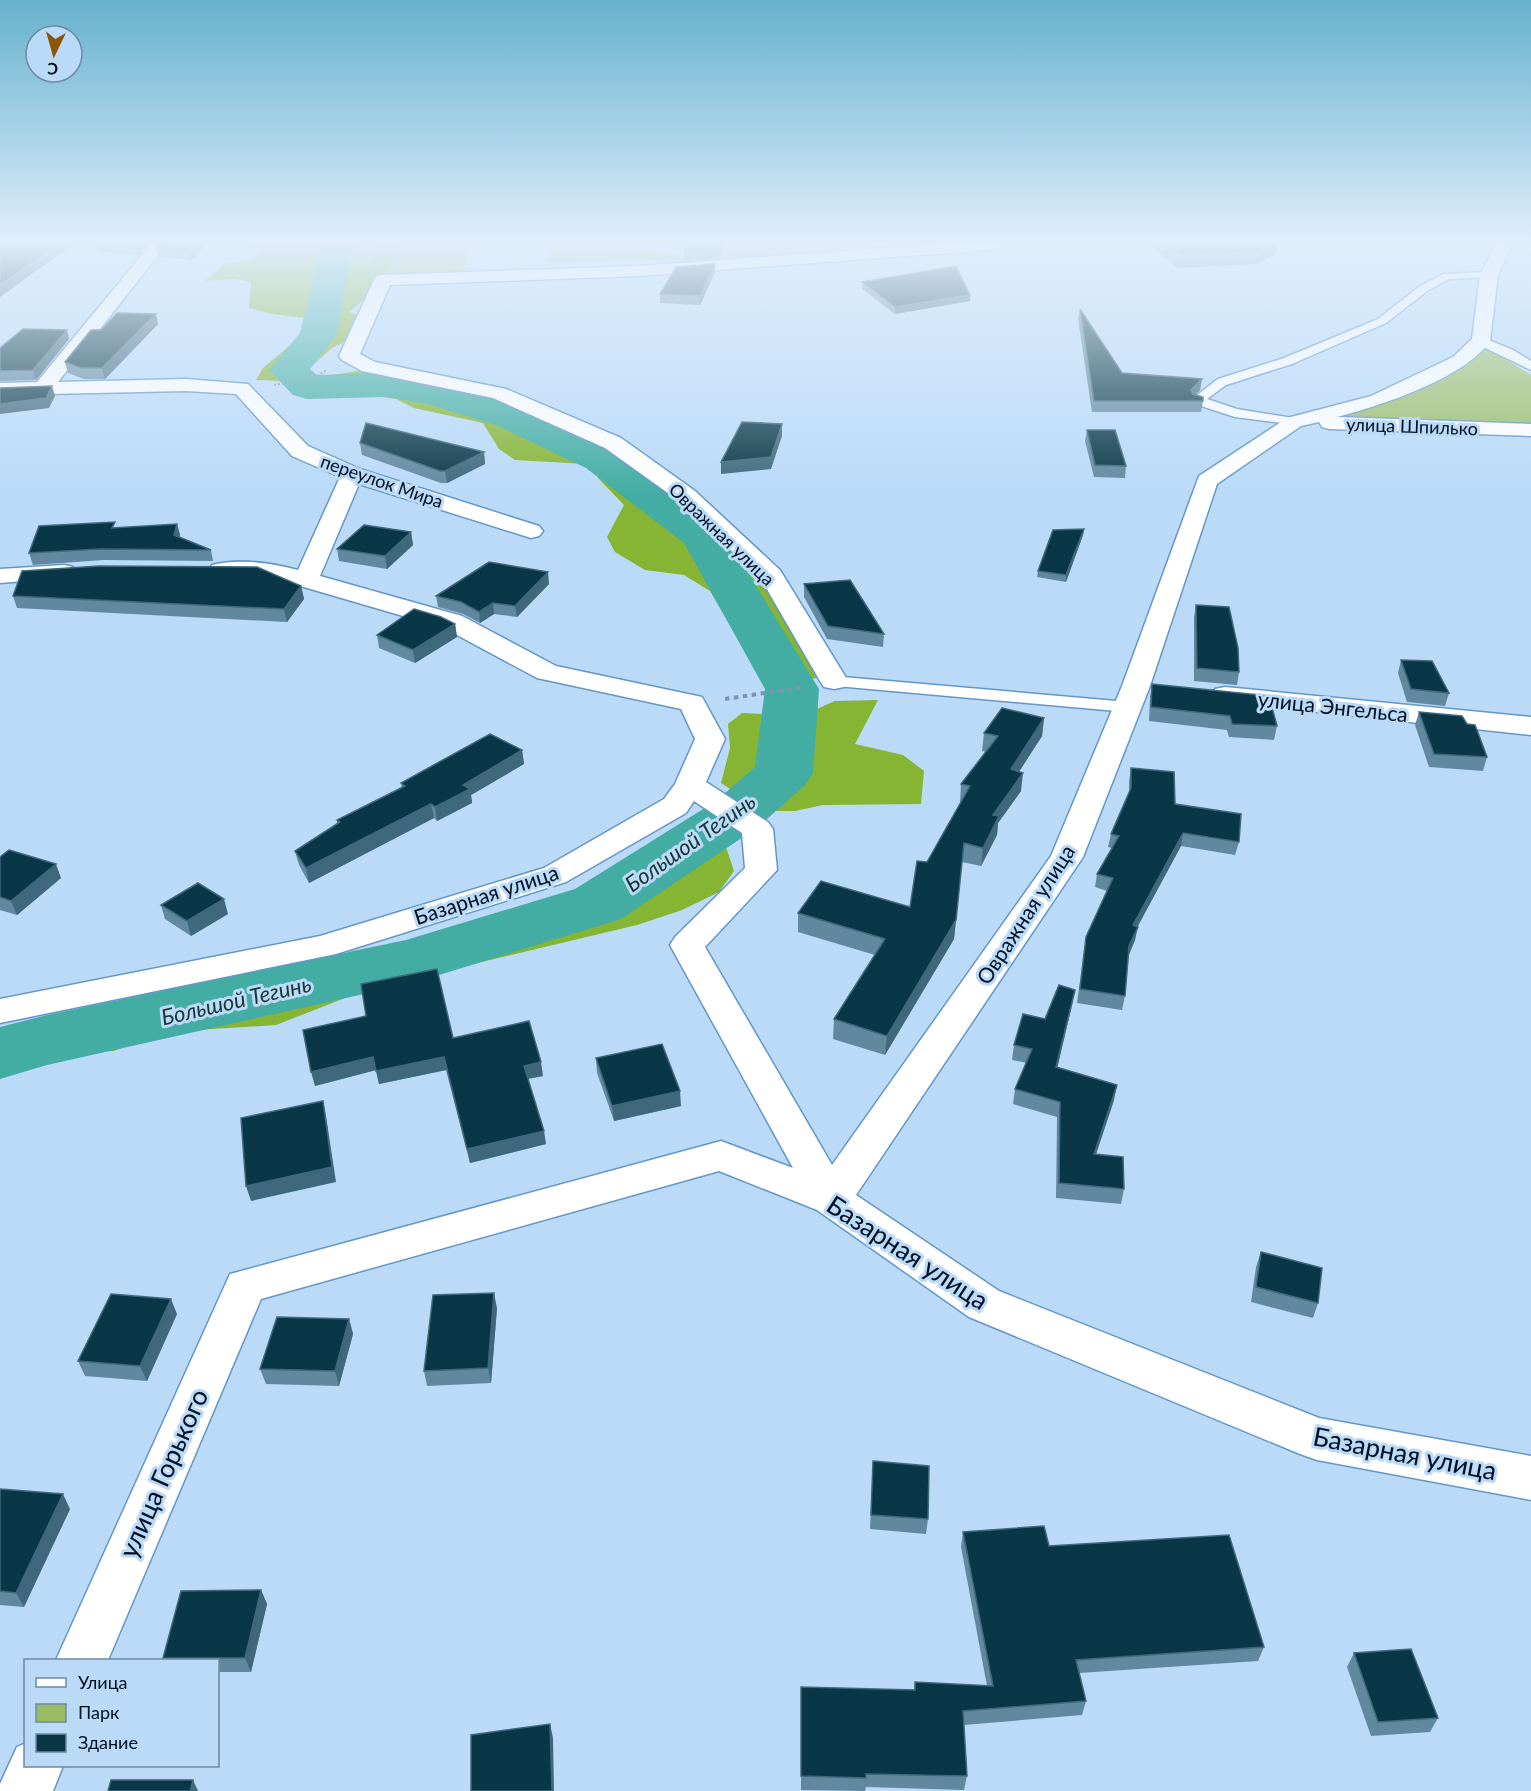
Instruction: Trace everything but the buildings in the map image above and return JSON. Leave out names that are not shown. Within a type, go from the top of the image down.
[{"type":"street","points":[[43,388],[92,328]]},
{"type":"street","name":"Овражная улица","points":[[362,328],[349,356],[369,367],[499,393],[613,443],[687,496],[771,576],[832,681]]},
{"type":"street","points":[[1481,341],[1483,328]]},
{"type":"street","name":"Овражная улица","points":[[831,1199],[1067,857],[1141,694],[1206,481],[1294,422],[1378,400],[1460,362],[1481,341]]},
{"type":"street","name":"переулок Мира","points":[[0,389],[186,385],[241,388],[250,395],[300,452],[352,474],[531,531]]},
{"type":"street","name":"улица Шпилько","points":[[1294,422],[1531,430]]},
{"type":"street","points":[[306,580],[352,474]]},
{"type":"street","points":[[0,576],[93,570]]},
{"type":"street","name":"Базарная улица","points":[[0,1011],[324,946],[555,875],[675,806],[691,785],[710,740],[692,703],[547,672],[453,622],[274,571],[195,570]]},
{"type":"street","name":"улица Энгельса","points":[[1194,692],[1531,726]]},
{"type":"street","points":[[691,785],[757,829],[761,870],[687,945],[831,1199]]},
{"type":"street","name":"Базарная улица","points":[[245,1286],[721,1156],[831,1199],[984,1304],[1171,1382],[1317,1439],[1531,1478]]},
{"type":"street","name":"улица Горького","points":[[81,1659],[245,1286]]},
{"type":"street","points":[[24,1791],[36,1767]]},
{"type":"lane","points":[[1294,422],[1235,412],[1197,400],[1222,382],[1288,361],[1367,328]]},
{"type":"lane","points":[[1481,341],[1531,366]]},
{"type":"lane","points":[[832,681],[1141,694]]},
{"type":"path","points":[[266,386],[316,376]]},
{"type":"path","points":[[723,699],[792,689]]},
{"type":"green space","points":[[302,328],[362,328],[358,336],[332,348],[306,371],[285,381],[256,380],[263,368],[300,337]]},
{"type":"green space","points":[[1487,348],[1531,375],[1531,426],[1332,418],[1394,400],[1434,384],[1471,362]]},
{"type":"green space","points":[[366,370],[423,380],[480,402],[503,401],[528,414],[603,443],[603,452],[586,464],[515,460],[499,449],[483,423],[414,408],[396,399],[368,395],[327,397],[297,393],[331,375]]},
{"type":"green space","points":[[596,469],[635,472],[650,478],[692,510],[768,581],[808,653],[817,678],[795,680],[783,659],[747,654],[710,591],[684,575],[645,570],[615,552],[607,537],[624,505],[598,478]]},
{"type":"green space","points":[[878,700],[855,744],[903,755],[924,771],[921,804],[823,805],[795,811],[764,811],[721,783],[730,748],[728,724],[742,713],[765,714],[775,727],[835,701]]},
{"type":"green space","points":[[723,838],[734,871],[719,892],[682,910],[637,925],[368,989],[276,1025],[164,1032],[114,1051],[56,1051],[0,1063],[0,1031],[74,1012],[281,972],[363,949],[425,940],[501,918],[600,884],[652,851]]},
{"type":"waterway","name":"Большой Тегинь","points":[[0,1053],[47,1040],[413,961],[598,904],[737,814],[784,773],[792,689],[703,535],[601,459],[510,416],[434,393],[386,385],[307,387],[288,370],[318,336],[320,328]]}]
